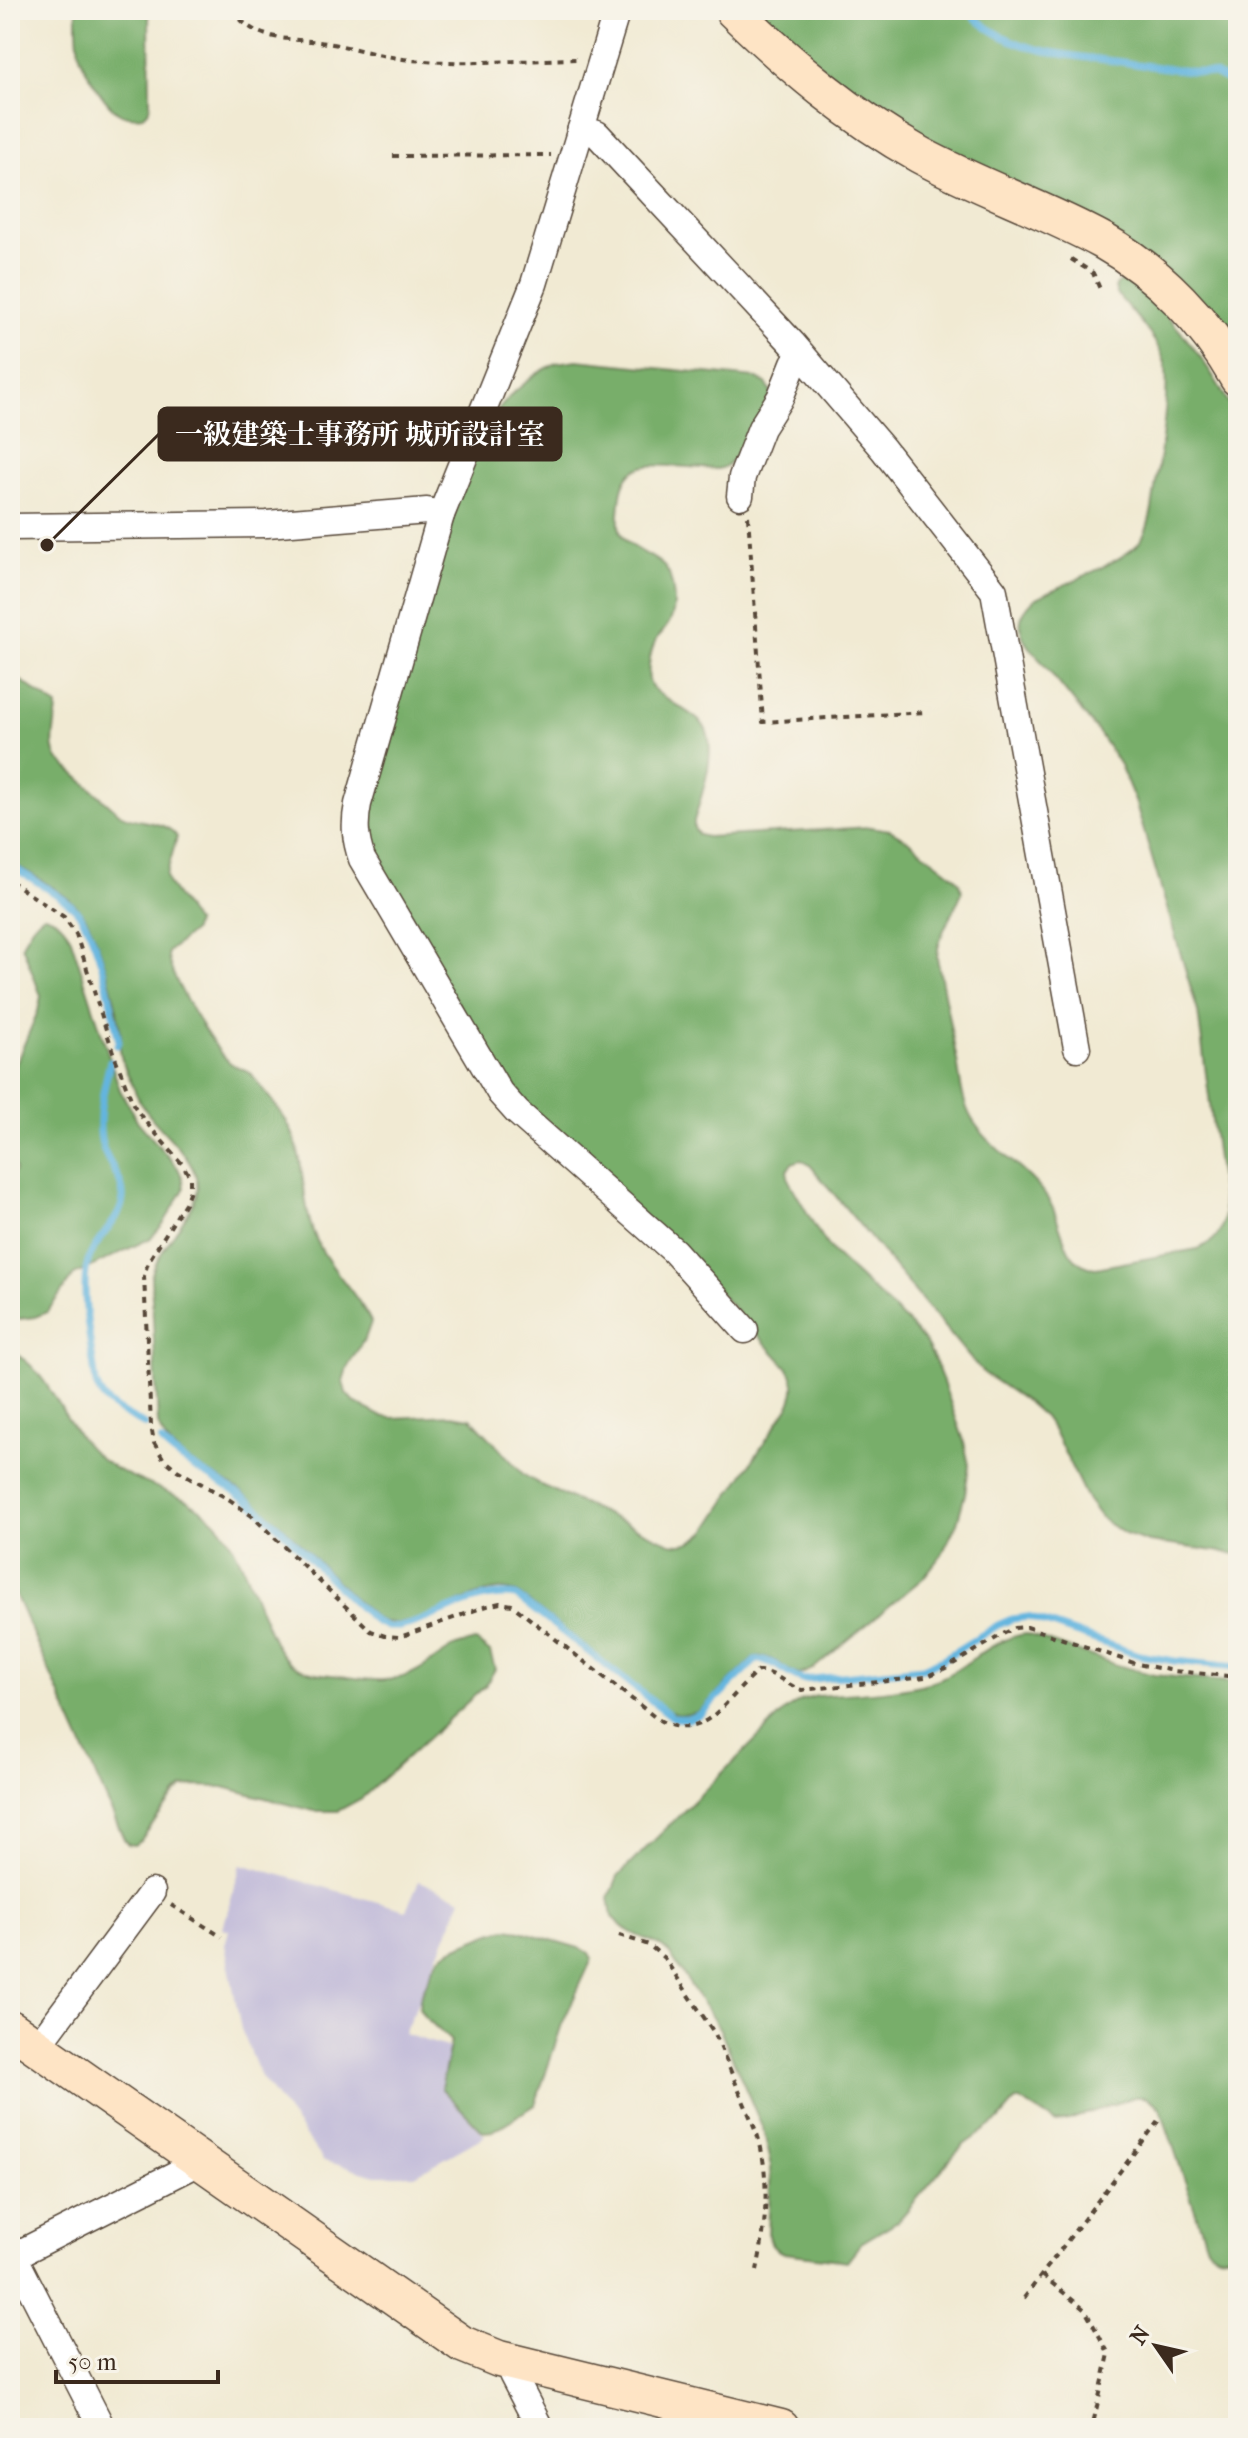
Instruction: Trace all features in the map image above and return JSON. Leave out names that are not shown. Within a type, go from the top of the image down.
[{"type":"street","points":[[617,10],[534,284],[441,515],[354,822],[362,859],[493,1083],[508,1103],[674,1251],[745,1330]]},
{"type":"street","points":[[733,10],[803,75],[866,122],[924,157],[1075,227],[1134,261],[1186,307],[1238,378]]},
{"type":"street","points":[[581,129],[597,134],[802,355],[883,449],[994,591],[1077,1048]]},
{"type":"street","points":[[740,496],[742,477],[761,428],[780,398],[794,363],[802,355]]},
{"type":"street","points":[[10,527],[267,524],[427,511],[441,515]]},
{"type":"street","points":[[152,1892],[24,2038],[445,2334],[480,2353],[781,2428]]},
{"type":"street","points":[[102,2428],[12,2257],[188,2168],[195,2158]]},
{"type":"street","points":[[515,2363],[512,2374],[540,2428]]},
{"type":"path","points":[[233,10],[242,23],[254,32],[339,45],[395,58],[432,61],[579,59]]},
{"type":"path","points":[[393,156],[562,154],[573,158]]},
{"type":"path","points":[[740,496],[747,502],[763,722],[926,712]]},
{"type":"path","points":[[10,881],[55,910],[71,925],[133,1104],[190,1177],[190,1190],[185,1203],[148,1262],[144,1276],[154,1443],[163,1458],[177,1470],[252,1516],[371,1631],[400,1637],[487,1606],[500,1603],[512,1605],[656,1718],[671,1727],[689,1729],[706,1722],[758,1671],[766,1671],[792,1688],[802,1690],[914,1679],[938,1673],[1015,1628],[1027,1627],[1137,1664],[1238,1677]]},
{"type":"path","points":[[152,1892],[222,1937]]},
{"type":"path","points":[[619,1935],[649,1945],[664,1958],[715,2034],[756,2131],[762,2147],[765,2179],[757,2270]]},
{"type":"path","points":[[1024,2298],[1159,2120]]},
{"type":"path","points":[[1042,2275],[1085,2310],[1109,2354],[1092,2428]]},
{"type":"shaded area","points":[[241,1864],[406,1910],[419,1881],[462,1899],[404,2034],[450,2048],[441,2088],[485,2136],[415,2175],[376,2175],[324,2161],[261,2077],[241,2029],[225,1945],[229,1930],[223,1928]]},
{"type":"green space","points":[[77,10],[149,10],[150,105],[143,116],[118,112],[96,86],[80,55]]},
{"type":"green space","points":[[754,10],[1238,10],[1238,349],[961,159],[874,110]]},
{"type":"green space","points":[[1124,281],[1154,303],[1191,344],[1212,374],[1238,422],[1238,1554],[1149,1542],[1125,1534],[1103,1520],[1087,1499],[1044,1417],[984,1373],[810,1165],[801,1160],[792,1163],[787,1171],[789,1181],[820,1235],[833,1253],[925,1342],[936,1363],[963,1438],[969,1465],[957,1523],[942,1554],[923,1578],[813,1669],[799,1675],[772,1660],[755,1657],[699,1711],[685,1715],[664,1708],[517,1593],[501,1590],[484,1593],[408,1622],[378,1620],[256,1503],[180,1455],[170,1446],[158,1424],[151,1277],[161,1254],[194,1202],[197,1181],[188,1160],[144,1109],[126,1072],[120,1053],[121,1038],[113,992],[96,940],[84,915],[60,892],[10,861],[10,673],[57,706],[53,740],[58,759],[120,814],[159,824],[177,837],[166,876],[196,923],[192,932],[168,952],[174,975],[212,1042],[232,1064],[251,1074],[291,1130],[313,1231],[325,1255],[371,1322],[347,1368],[343,1381],[346,1393],[354,1402],[380,1416],[451,1415],[471,1418],[524,1475],[543,1486],[670,1543],[690,1542],[706,1531],[790,1404],[794,1389],[792,1377],[787,1367],[678,1247],[521,1107],[420,942],[407,905],[380,872],[369,811],[447,517],[492,417],[512,394],[536,374],[556,363],[577,360],[755,378],[766,383],[771,392],[768,404],[725,467],[643,467],[630,474],[622,490],[621,533],[632,546],[667,570],[673,592],[671,619],[651,653],[650,683],[656,692],[700,722],[708,735],[707,773],[694,828],[699,835],[707,837],[870,827],[890,830],[955,877],[962,892],[943,932],[937,958],[962,1090],[972,1119],[1048,1199],[1065,1242],[1076,1260],[1096,1268],[1197,1249],[1217,1236],[1224,1213],[1198,1012],[1135,801],[1120,765],[1099,733],[1025,641],[1021,629],[1024,613],[1036,598],[1130,551],[1141,540],[1149,523],[1163,432],[1166,372],[1155,342],[1117,294],[1115,288]]},
{"type":"green space","points":[[44,915],[59,922],[70,936],[120,1090],[138,1122],[178,1168],[184,1189],[164,1223],[151,1238],[74,1275],[47,1312],[10,1320],[10,1180],[16,1169],[10,1157],[10,1078],[38,1011],[41,996],[22,945],[31,928]]},
{"type":"green space","points":[[10,1351],[36,1371],[94,1453],[123,1472],[187,1501],[215,1521],[238,1555],[276,1646],[292,1664],[321,1674],[369,1680],[392,1679],[413,1673],[455,1647],[476,1641],[490,1652],[495,1669],[485,1686],[362,1798],[338,1811],[314,1811],[224,1787],[194,1786],[183,1788],[140,1841],[134,1845],[128,1844],[10,1583]]},
{"type":"green space","points":[[1027,1634],[1154,1675],[1238,1683],[1238,2252],[1221,2255],[1207,2246],[1161,2110],[1149,2099],[1134,2097],[1055,2122],[1016,2100],[999,2120],[955,2154],[899,2220],[861,2243],[847,2261],[784,2253],[773,2246],[768,2235],[771,2162],[763,2129],[721,2031],[669,1953],[621,1926],[612,1917],[609,1898],[618,1876],[786,1710],[800,1701],[817,1696],[880,1691],[927,1683],[950,1673],[1004,1640]]},
{"type":"green space","points":[[506,1929],[582,1949],[592,1959],[562,2024],[535,2105],[493,2131],[483,2132],[441,2088],[451,2041],[424,2016],[419,2008],[420,1998],[441,1956]]},
{"type":"waterway","points":[[967,10],[999,34],[1036,49],[1214,74],[1238,89]]},
{"type":"waterway","points":[[10,865],[66,901],[82,918],[103,970],[113,1009],[117,1045]]},
{"type":"waterway","points":[[110,1062],[101,1105],[101,1138],[105,1154],[121,1185],[123,1198],[118,1214],[94,1249],[86,1268],[87,1318],[96,1384],[100,1392],[116,1409],[145,1425]]},
{"type":"waterway","points":[[161,1442],[184,1461],[259,1509],[376,1622],[387,1627],[399,1627],[487,1597],[516,1596],[674,1718],[688,1719],[700,1714],[756,1660],[768,1662],[803,1680],[923,1668],[998,1625],[1028,1617],[1139,1655],[1238,1667]]},
{"type":"place","name":"一級建築士事務所 城所設計室","points":[[47,545]]}]
